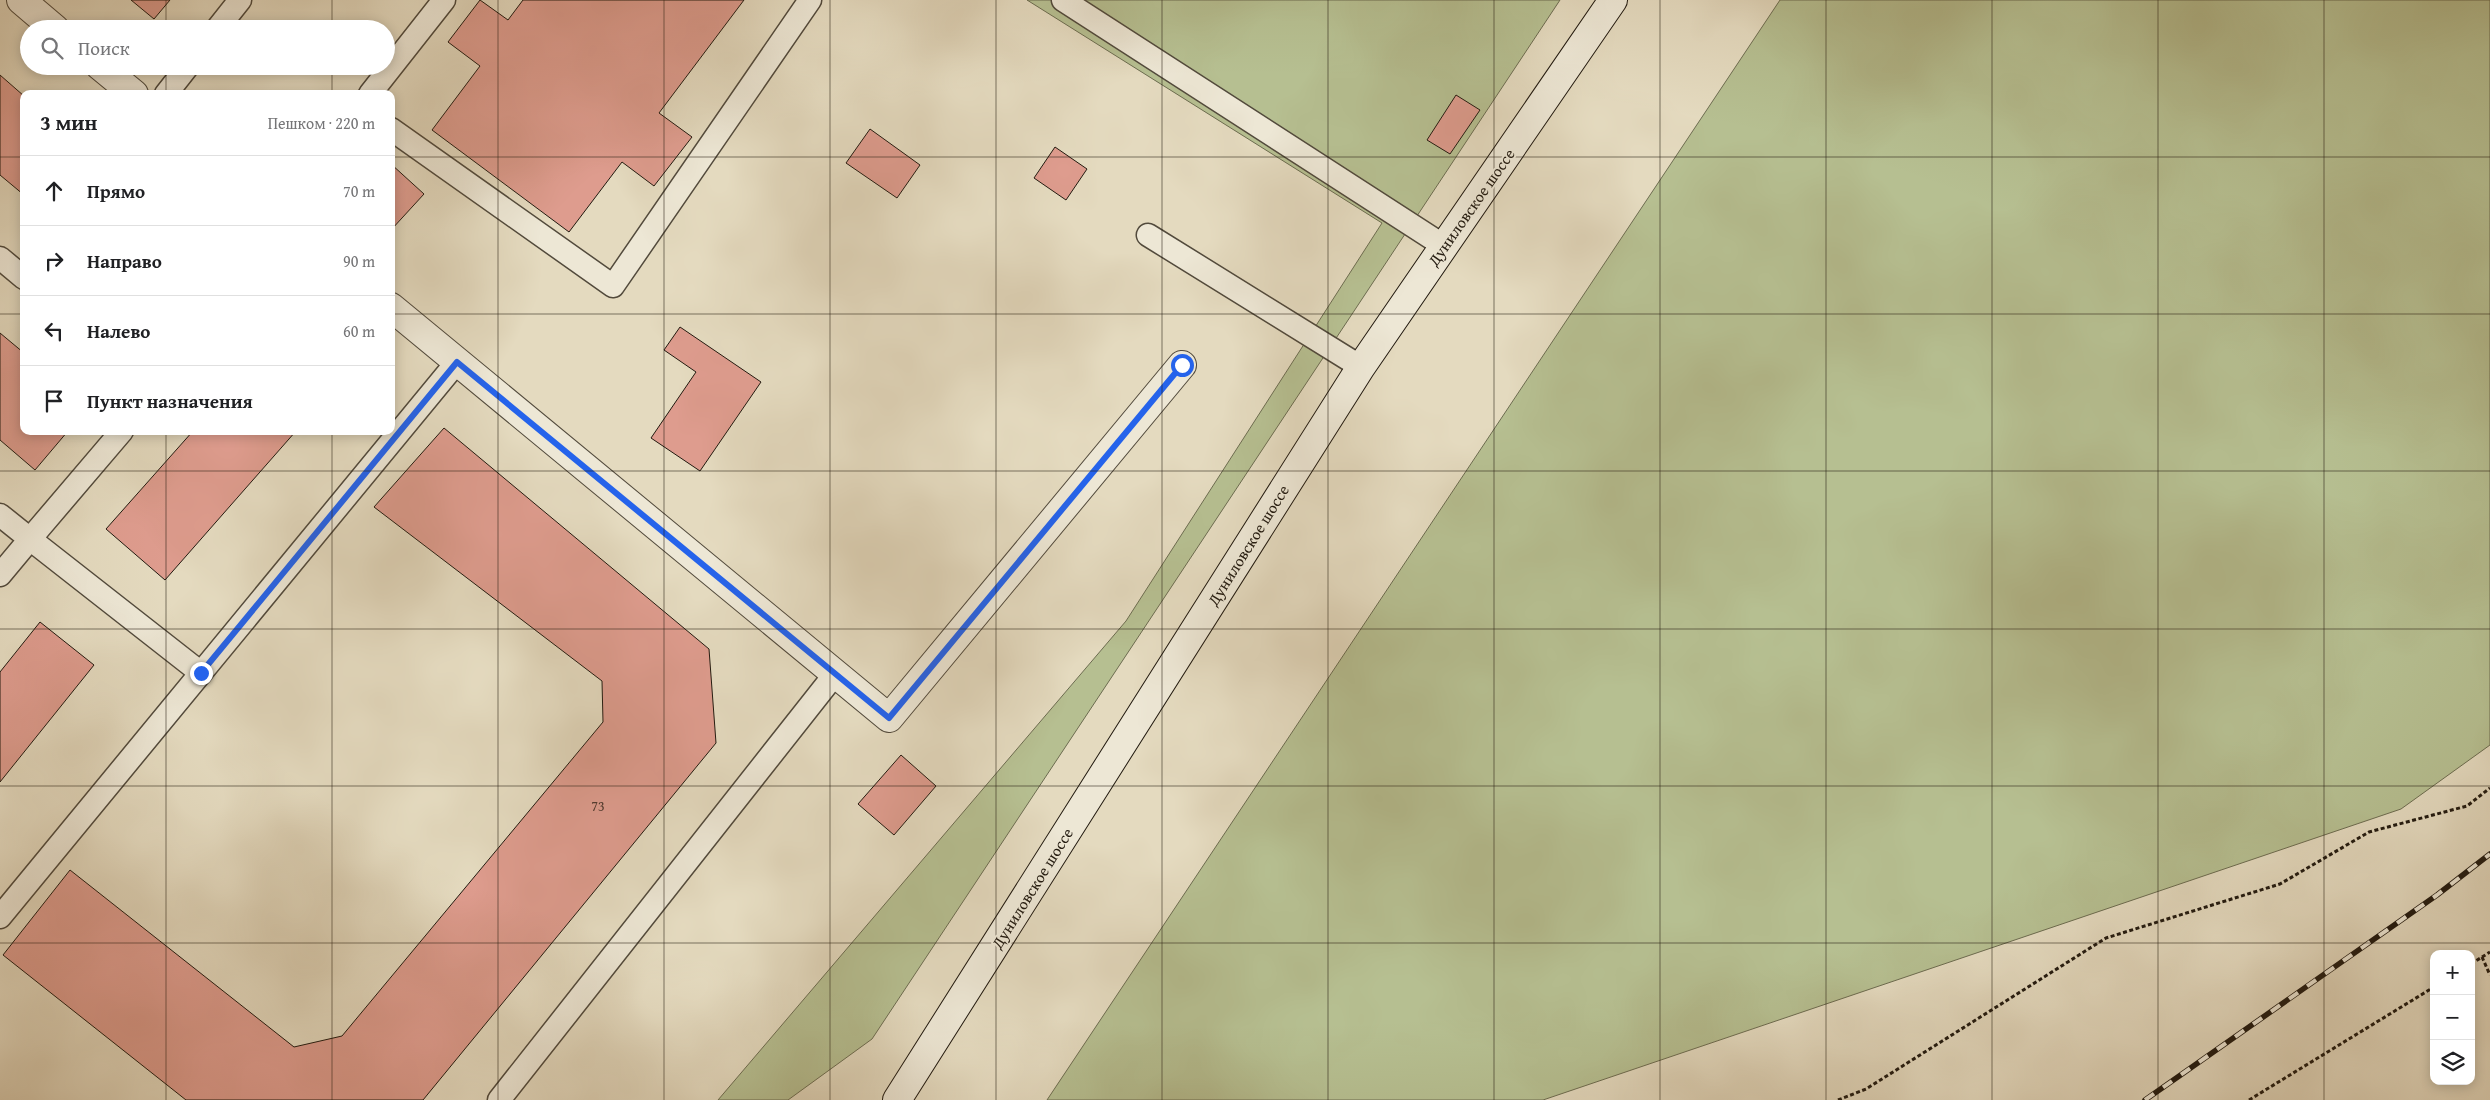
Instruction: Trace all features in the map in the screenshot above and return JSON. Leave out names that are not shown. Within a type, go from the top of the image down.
[{"type":"street","points":[[20,0],[44,20]]},
{"type":"street","name":"Дуниловское шоссе","points":[[897,1100],[1361,366],[1613,0]]},
{"type":"street","points":[[111,75],[129,90]]},
{"type":"street","points":[[395,310],[889,718],[1182,365]]},
{"type":"lane","points":[[224,20],[240,0]]},
{"type":"lane","points":[[395,62],[444,0]]},
{"type":"lane","points":[[395,132],[613,286],[810,0]]},
{"type":"lane","points":[[1063,0],[1444,246]]},
{"type":"lane","points":[[169,90],[181,75]]},
{"type":"lane","points":[[373,90],[385,75]]},
{"type":"lane","points":[[1148,235],[1361,366]]},
{"type":"lane","points":[[0,258],[20,275]]},
{"type":"lane","points":[[0,918],[457,362]]},
{"type":"lane","points":[[0,575],[119,435]]},
{"type":"lane","points":[[0,515],[201,673]]},
{"type":"lane","points":[[499,1100],[835,674]]},
{"type":"path","points":[[1838,1100],[1866,1089],[2106,938],[2280,884],[2369,832],[2467,806],[2490,788]]},
{"type":"path","points":[[2475,961],[2490,952]]},
{"type":"path","points":[[2482,957],[2490,975]]},
{"type":"path","points":[[2249,1100],[2430,989]]},
{"type":"green space","points":[[1027,0],[1560,0],[872,1039],[788,1100],[718,1100],[1126,621],[1382,223]]},
{"type":"green space","points":[[1780,0],[2490,0],[2490,745],[2401,809],[1543,1100],[1047,1100]]},
{"type":"building","points":[[131,0],[170,0],[154,19]]},
{"type":"building","points":[[480,0],[508,20],[523,0],[744,0],[659,113],[692,137],[654,186],[622,162],[569,232],[432,130],[480,66],[448,42]]},
{"type":"building","points":[[0,75],[20,92],[20,192],[0,175]]},
{"type":"building","points":[[1456,95],[1480,110],[1450,154],[1427,140]]},
{"type":"building","points":[[870,129],[920,165],[897,198],[846,163]]},
{"type":"building","points":[[1055,147],[1087,169],[1066,200],[1034,178]]},
{"type":"building","points":[[395,168],[424,194],[395,226]]},
{"type":"building","points":[[680,327],[761,382],[700,471],[651,438],[696,372],[664,350]]},
{"type":"building","points":[[0,333],[20,350],[20,435],[65,435],[35,470],[0,440]]},
{"type":"building","points":[[444,428],[709,649],[716,743],[423,1100],[186,1100],[3,955],[70,870],[294,1047],[342,1036],[603,722],[602,681],[374,507]]},
{"type":"building","points":[[189,435],[292,435],[165,580],[106,529]]},
{"type":"building","points":[[40,622],[94,665],[0,782],[0,672]]},
{"type":"building","points":[[901,755],[936,786],[894,835],[858,804]]},
{"type":"railway","points":[[2145,1100],[2437,895],[2490,854]]},
{"type":"route","points":[[201,673],[457,362],[889,718],[1182,365]]}]
